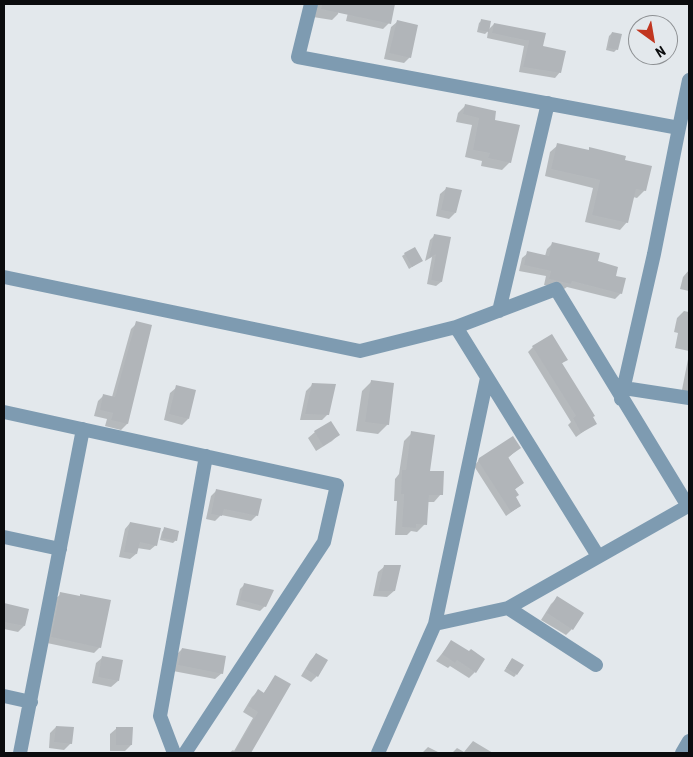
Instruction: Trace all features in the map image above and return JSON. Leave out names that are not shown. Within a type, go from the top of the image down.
[{"type":"street","points":[[311,4],[298,57],[679,128]]},
{"type":"street","points":[[622,393],[654,254],[689,80]]},
{"type":"street","points":[[499,311],[548,103]]},
{"type":"street","points":[[4,277],[360,351],[456,327],[556,289],[622,393],[688,506],[508,608],[435,624]]},
{"type":"street","points":[[456,327],[598,556]]},
{"type":"street","points":[[378,753],[435,624],[487,378]]},
{"type":"street","points":[[622,393],[689,398]]},
{"type":"street","points":[[4,412],[337,485],[324,542],[185,753]]},
{"type":"street","points":[[20,753],[83,429]]},
{"type":"street","points":[[174,753],[160,716],[206,456]]},
{"type":"street","points":[[4,537],[60,549]]},
{"type":"street","points":[[508,608],[596,665]]},
{"type":"street","points":[[4,696],[31,702]]},
{"type":"street","points":[[682,753],[689,741]]},
{"type":"building","points":[[322,4],[395,4],[391,24],[321,9]]},
{"type":"building","points":[[481,19],[491,21],[489,32],[479,30]]},
{"type":"building","points":[[397,20],[418,25],[411,58],[389,53]]},
{"type":"building","points":[[494,23],[546,33],[543,46],[566,51],[561,73],[523,67],[529,41],[492,33]]},
{"type":"building","points":[[612,32],[622,34],[618,50],[608,48]]},
{"type":"building","points":[[465,104],[496,111],[495,120],[520,125],[511,163],[488,158],[490,153],[473,150],[479,118],[463,114]]},
{"type":"building","points":[[557,143],[589,150],[589,147],[626,156],[625,160],[652,166],[646,191],[636,189],[628,223],[592,215],[600,180],[551,169]]},
{"type":"building","points":[[446,187],[462,190],[456,213],[441,210]]},
{"type":"building","points":[[434,234],[451,237],[442,282],[431,280],[436,254],[429,258]]},
{"type":"building","points":[[552,242],[600,253],[598,261],[618,267],[616,276],[626,278],[622,294],[572,281],[571,284],[549,279],[551,271],[524,265],[527,251],[549,256]]},
{"type":"building","points":[[415,247],[423,261],[412,267],[404,253]]},
{"type":"building","points":[[136,321],[152,325],[128,424],[111,420],[113,413],[100,410],[103,394],[115,397]]},
{"type":"building","points":[[552,334],[568,360],[562,363],[595,416],[593,417],[597,424],[581,433],[573,418],[576,416],[532,346]]},
{"type":"building","points":[[371,380],[394,383],[389,425],[365,422]]},
{"type":"building","points":[[312,383],[336,384],[329,415],[305,414]]},
{"type":"building","points":[[176,385],[196,390],[189,419],[169,414]]},
{"type":"building","points":[[331,421],[340,435],[323,446],[314,431]]},
{"type":"building","points":[[411,431],[435,435],[430,471],[444,471],[443,495],[429,495],[427,525],[416,524],[416,528],[402,527],[404,494],[401,494],[402,470],[406,470]]},
{"type":"building","points":[[513,436],[521,448],[508,457],[524,483],[515,489],[519,495],[516,497],[521,506],[511,512],[478,461],[479,458]]},
{"type":"building","points":[[216,489],[262,499],[258,516],[224,509],[222,516],[211,514]]},
{"type":"building","points":[[130,522],[161,528],[157,546],[140,542],[137,554],[124,552]]},
{"type":"building","points":[[164,527],[179,531],[177,541],[162,538]]},
{"type":"building","points":[[384,565],[401,565],[395,591],[378,591]]},
{"type":"building","points":[[244,583],[274,590],[266,607],[240,600]]},
{"type":"building","points":[[60,592],[111,600],[101,648],[51,637]]},
{"type":"building","points":[[557,596],[584,613],[573,630],[547,613]]},
{"type":"building","points":[[4,603],[29,609],[25,626],[4,622]]},
{"type":"building","points":[[451,640],[469,651],[471,649],[485,659],[476,673],[457,660],[455,663],[442,654]]},
{"type":"building","points":[[182,648],[226,656],[223,674],[178,665]]},
{"type":"building","points":[[316,653],[328,660],[318,677],[306,669]]},
{"type":"building","points":[[102,656],[123,660],[119,681],[98,677]]},
{"type":"building","points":[[512,658],[524,665],[517,675],[506,668]]},
{"type":"building","points":[[275,675],[291,684],[251,753],[234,753],[258,712],[248,706],[258,689],[264,693]]},
{"type":"building","points":[[56,726],[74,727],[72,744],[54,742]]},
{"type":"building","points":[[116,727],[133,727],[132,745],[116,745]]}]
